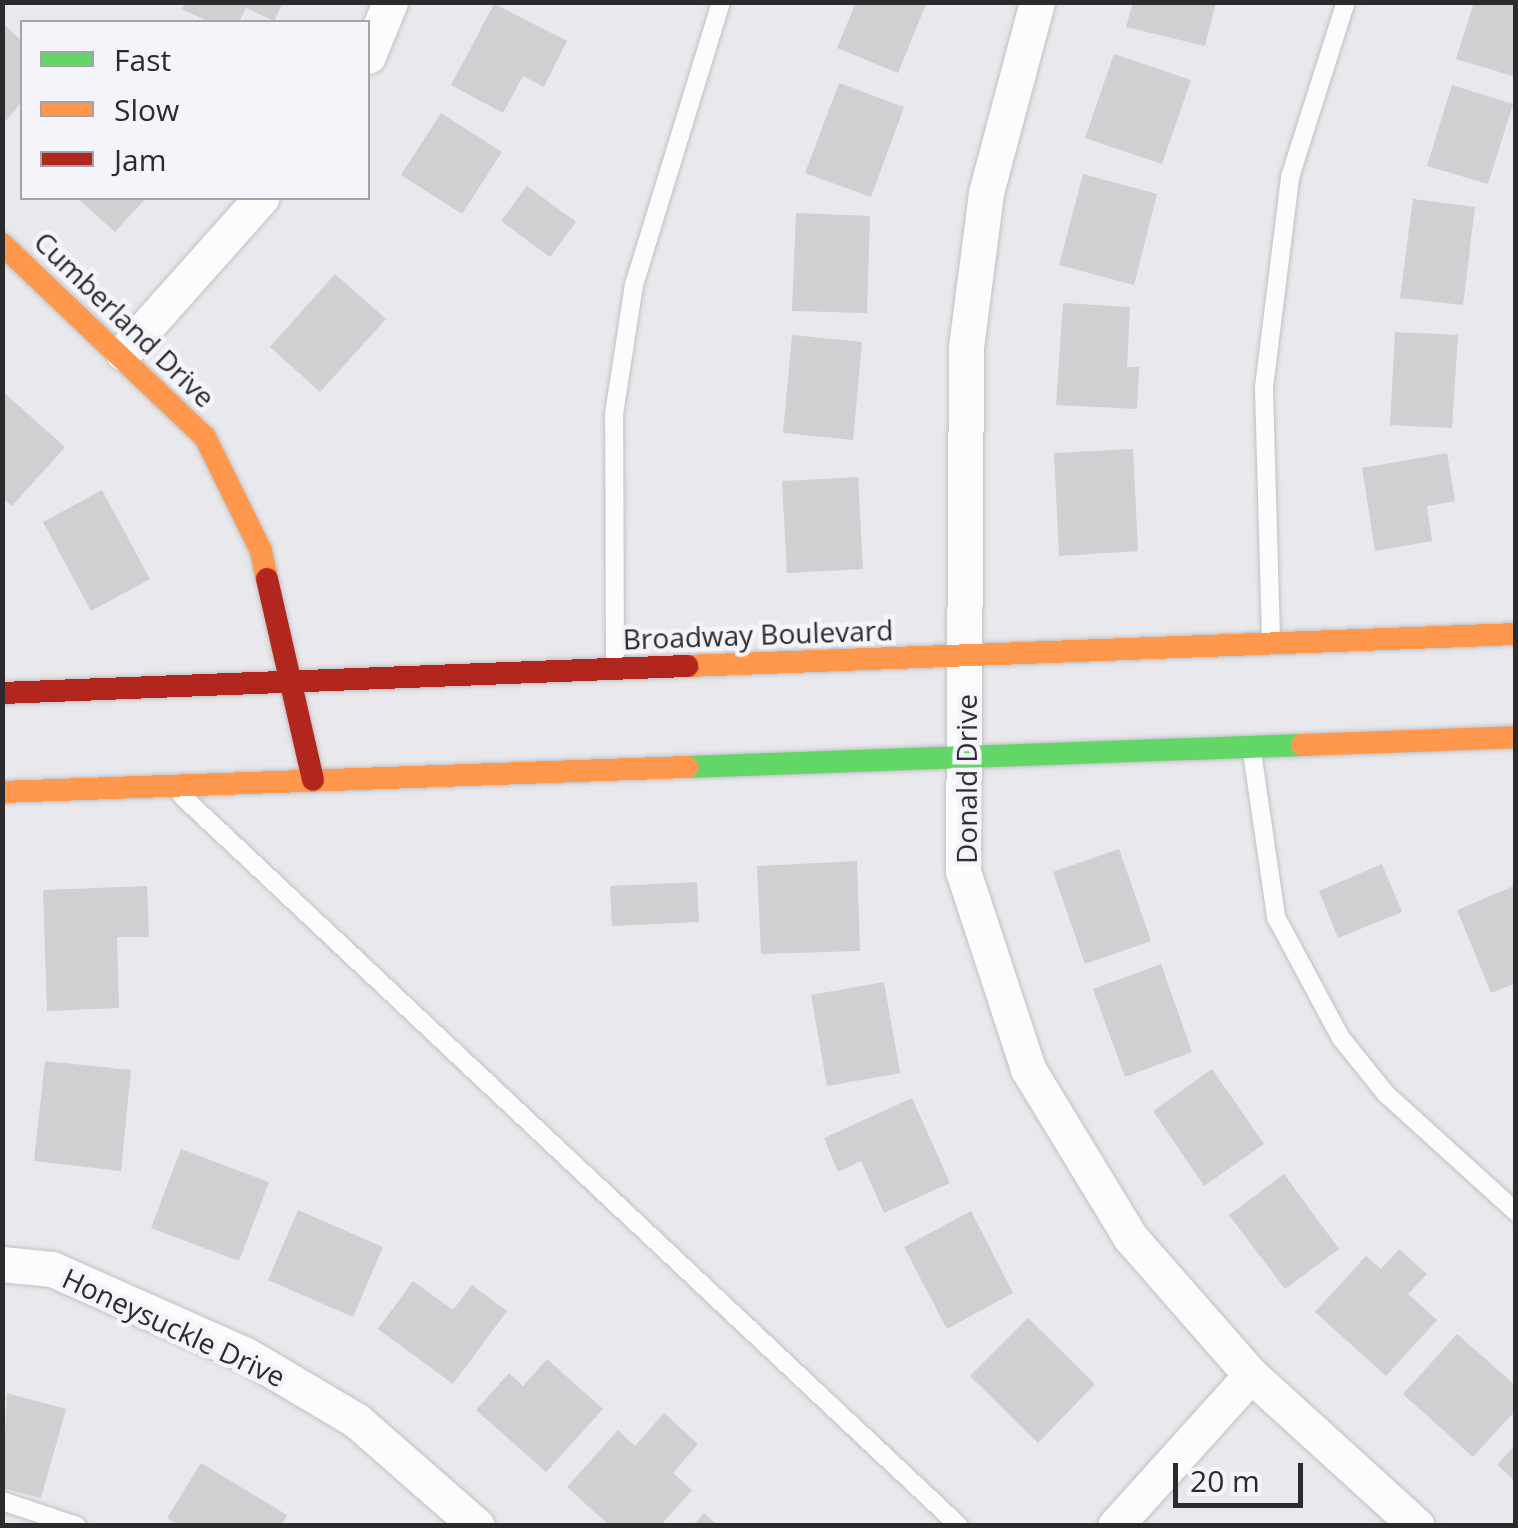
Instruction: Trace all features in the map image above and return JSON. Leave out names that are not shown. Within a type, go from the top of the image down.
[{"type":"main road","name":"Cumberland Drive","points":[[2,244],[123,353],[205,437],[261,551],[286,682],[313,780]]},
{"type":"main road","name":"Broadway Boulevard","points":[[2,693],[1516,634]]},
{"type":"main road","points":[[2,792],[1516,736]]},
{"type":"street","points":[[370,51],[390,2]]},
{"type":"street","name":"Donald Drive","points":[[1037,2],[986,193],[966,348],[963,871],[1028,1068],[1130,1237],[1251,1375],[1417,1526]]},
{"type":"street","points":[[123,353],[259,200]]},
{"type":"street","name":"Honeysuckle Drive","points":[[2,1264],[52,1269],[246,1355],[357,1420],[477,1526]]},
{"type":"street","points":[[1115,1526],[1251,1375]]},
{"type":"lane","points":[[615,669],[614,414],[634,285],[721,2]]},
{"type":"lane","points":[[1271,644],[1264,387],[1290,177],[1346,2]]},
{"type":"lane","points":[[1251,746],[1276,917],[1342,1038],[1386,1094],[1516,1212]]},
{"type":"lane","points":[[170,786],[959,1526]]},
{"type":"lane","points":[[2,1501],[77,1526]]},
{"type":"building","points":[[186,2],[283,2],[274,20],[246,8],[240,20],[205,20],[182,9]]},
{"type":"building","points":[[856,2],[927,2],[898,73],[837,48]]},
{"type":"building","points":[[1133,2],[1216,2],[1205,46],[1126,27]]},
{"type":"building","points":[[1474,2],[1516,2],[1516,77],[1456,59]]},
{"type":"building","points":[[494,4],[567,41],[544,87],[523,76],[503,113],[451,85]]},
{"type":"building","points":[[2,23],[20,39],[20,104],[2,125]]},
{"type":"building","points":[[1114,54],[1191,80],[1162,164],[1085,138]]},
{"type":"building","points":[[839,83],[904,107],[871,197],[805,173]]},
{"type":"building","points":[[1452,85],[1513,104],[1488,184],[1427,166]]},
{"type":"building","points":[[441,113],[502,152],[462,214],[401,175]]},
{"type":"building","points":[[1083,174],[1157,194],[1134,285],[1059,265]]},
{"type":"building","points":[[527,186],[576,222],[550,257],[501,221]]},
{"type":"building","points":[[1413,199],[1475,207],[1463,305],[1400,298]]},
{"type":"building","points":[[79,200],[144,200],[115,232]]},
{"type":"building","points":[[796,213],[870,216],[867,313],[792,311]]},
{"type":"building","points":[[335,274],[386,319],[320,392],[270,347]]},
{"type":"building","points":[[1063,303],[1130,307],[1127,367],[1139,367],[1137,409],[1056,405]]},
{"type":"building","points":[[1395,332],[1458,335],[1452,428],[1390,425]]},
{"type":"building","points":[[792,335],[862,342],[853,440],[783,433]]},
{"type":"building","points":[[2,391],[65,447],[12,506],[2,498]]},
{"type":"building","points":[[1133,449],[1138,551],[1059,556],[1054,453]]},
{"type":"building","points":[[1447,453],[1455,501],[1427,506],[1432,541],[1375,551],[1362,468]]},
{"type":"building","points":[[858,477],[863,569],[787,573],[782,481]]},
{"type":"building","points":[[102,490],[150,579],[91,611],[43,522]]},
{"type":"building","points":[[1119,849],[1151,941],[1085,964],[1053,872]]},
{"type":"building","points":[[857,861],[860,951],[761,954],[757,866]]},
{"type":"building","points":[[1382,864],[1402,912],[1338,938],[1319,891]]},
{"type":"building","points":[[697,882],[699,922],[612,926],[610,886]]},
{"type":"building","points":[[1516,885],[1516,983],[1491,993],[1457,910]]},
{"type":"building","points":[[147,886],[149,937],[117,937],[119,1008],[47,1011],[43,890]]},
{"type":"building","points":[[1161,964],[1192,1052],[1125,1077],[1093,989]]},
{"type":"building","points":[[884,982],[900,1073],[827,1086],[811,995]]},
{"type":"building","points":[[45,1061],[131,1070],[121,1171],[34,1161]]},
{"type":"building","points":[[1212,1069],[1264,1144],[1204,1186],[1153,1111]]},
{"type":"building","points":[[912,1098],[950,1183],[884,1213],[861,1161],[838,1172],[824,1138]]},
{"type":"building","points":[[181,1149],[269,1182],[239,1261],[151,1228]]},
{"type":"building","points":[[1284,1174],[1339,1249],[1285,1289],[1229,1215]]},
{"type":"building","points":[[298,1210],[383,1247],[353,1317],[268,1280]]},
{"type":"building","points":[[971,1211],[1013,1293],[947,1329],[904,1247]]},
{"type":"building","points":[[1399,1249],[1427,1274],[1408,1294],[1437,1320],[1386,1376],[1315,1312],[1366,1256],[1381,1269]]},
{"type":"building","points":[[413,1281],[453,1310],[472,1285],[507,1311],[453,1384],[378,1329]]},
{"type":"building","points":[[1028,1318],[1095,1384],[1038,1443],[970,1376]]},
{"type":"building","points":[[1457,1334],[1516,1386],[1516,1410],[1473,1457],[1403,1394]]},
{"type":"building","points":[[547,1359],[603,1409],[546,1472],[476,1410],[509,1373],[523,1386]]},
{"type":"building","points":[[7,1393],[66,1409],[41,1498],[2,1488]]},
{"type":"building","points":[[664,1413],[698,1444],[673,1473],[692,1490],[660,1526],[610,1526],[567,1487],[618,1430],[635,1446]]},
{"type":"building","points":[[1516,1444],[1516,1482],[1497,1465]]},
{"type":"building","points":[[201,1463],[287,1515],[281,1526],[180,1526],[167,1518]]},
{"type":"building","points":[[704,1513],[718,1526],[693,1526]]},
{"type":"traffic: fast","points":[[688,767],[1302,745]]},
{"type":"traffic: slow","points":[[2,244],[205,437],[261,551],[267,579]]},
{"type":"traffic: slow","points":[[687,666],[1516,634]]},
{"type":"traffic: slow","points":[[1302,745],[1516,737]]},
{"type":"traffic: slow","points":[[2,792],[688,767]]},
{"type":"traffic: jam","points":[[267,579],[313,780]]},
{"type":"traffic: jam","points":[[2,693],[687,666]]}]
